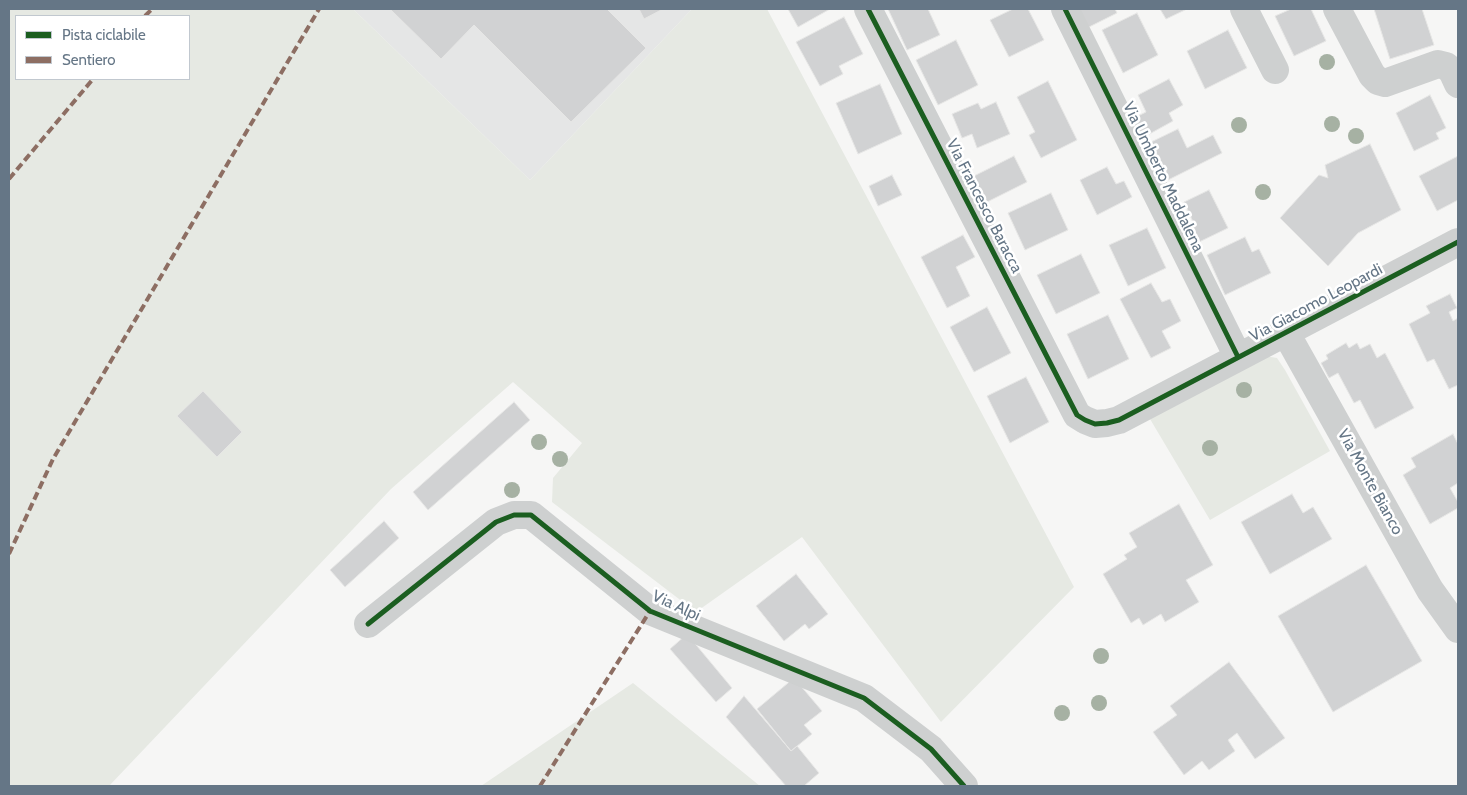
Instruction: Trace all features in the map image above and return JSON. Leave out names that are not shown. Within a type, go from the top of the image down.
[{"type":"street","name":"Via Francesco Baracca","points":[[868,9],[1077,415]]},
{"type":"street","name":"Via Umberto Maddalena","points":[[1065,9],[1238,357]]},
{"type":"street","points":[[1244,9],[1275,70]]},
{"type":"street","points":[[1337,9],[1372,75],[1378,81],[1385,83],[1438,64],[1446,66],[1452,71],[1458,84]]},
{"type":"street","name":"Via Giacomo Leopardi","points":[[1077,415],[1095,424],[1119,420],[1458,242]]},
{"type":"street","name":"Via Monte Bianco","points":[[1286,333],[1430,590],[1458,629]]},
{"type":"street","name":"Via Alpi","points":[[368,624],[496,522],[514,515],[531,514],[650,611],[864,698],[931,749],[964,786]]},
{"type":"shaded area","points":[[9,9],[353,9],[530,180],[692,9],[767,9],[1074,587],[941,722],[802,537],[696,612],[552,502],[553,478],[582,443],[513,382],[391,489],[109,786],[9,786]]},
{"type":"shaded area","points":[[353,9],[692,9],[530,180]]},
{"type":"shaded area","points":[[1265,356],[1277,358],[1330,451],[1210,520],[1150,419]]},
{"type":"shaded area","points":[[633,683],[760,786],[481,786]]},
{"type":"building","points":[[390,9],[607,9],[646,48],[571,122],[474,25],[441,59]]},
{"type":"building","points":[[639,9],[663,9],[644,19]]},
{"type":"building","points":[[788,9],[830,9],[798,27]]},
{"type":"building","points":[[888,9],[928,9],[940,35],[907,50]]},
{"type":"building","points":[[1013,9],[1028,9],[1044,40],[1009,57],[990,20]]},
{"type":"building","points":[[1078,9],[1115,9],[1117,13],[1087,28]]},
{"type":"building","points":[[1160,9],[1187,9],[1166,19]]},
{"type":"building","points":[[1291,9],[1311,9],[1326,41],[1294,56],[1275,16]]},
{"type":"building","points":[[1374,9],[1422,9],[1434,45],[1390,59]]},
{"type":"building","points":[[1137,13],[1158,55],[1123,73],[1102,30]]},
{"type":"building","points":[[844,17],[863,54],[839,66],[843,74],[820,86],[796,42]]},
{"type":"building","points":[[1228,30],[1247,68],[1205,89],[1187,51]]},
{"type":"building","points":[[956,40],[978,85],[938,105],[916,60]]},
{"type":"building","points":[[1169,79],[1183,105],[1169,113],[1173,121],[1144,137],[1134,118],[1146,112],[1138,95]]},
{"type":"building","points":[[1048,81],[1077,140],[1041,158],[1029,135],[1035,132],[1017,97]]},
{"type":"building","points":[[880,84],[902,134],[858,154],[836,103]]},
{"type":"building","points":[[1430,95],[1446,128],[1436,133],[1439,139],[1414,151],[1396,113]]},
{"type":"building","points":[[996,102],[1010,134],[977,148],[972,134],[962,138],[952,114],[978,103],[981,109]]},
{"type":"building","points":[[1178,129],[1187,148],[1213,135],[1222,153],[1166,181],[1147,144]]},
{"type":"building","points":[[1370,144],[1401,210],[1358,233],[1328,266],[1280,218],[1319,175],[1328,178],[1325,165]]},
{"type":"building","points":[[1014,156],[1027,182],[985,203],[972,177]]},
{"type":"building","points":[[1458,156],[1458,200],[1437,211],[1419,176]]},
{"type":"building","points":[[1107,167],[1116,184],[1124,181],[1132,197],[1097,215],[1080,180]]},
{"type":"building","points":[[892,175],[902,195],[878,206],[869,186]]},
{"type":"building","points":[[1209,190],[1228,228],[1197,243],[1189,226],[1194,224],[1184,202]]},
{"type":"building","points":[[1051,193],[1068,230],[1025,250],[1008,213]]},
{"type":"building","points":[[1147,228],[1166,268],[1128,286],[1109,245]]},
{"type":"building","points":[[963,235],[975,257],[956,267],[970,296],[947,308],[921,257]]},
{"type":"building","points":[[1245,237],[1252,252],[1259,249],[1271,273],[1225,295],[1207,255]]},
{"type":"building","points":[[1081,254],[1100,293],[1056,314],[1037,275]]},
{"type":"building","points":[[1151,283],[1162,302],[1170,299],[1181,321],[1162,331],[1171,348],[1151,358],[1120,299]]},
{"type":"building","points":[[1450,294],[1457,308],[1449,312],[1453,321],[1458,318],[1458,385],[1449,389],[1434,359],[1427,362],[1409,324],[1430,313],[1426,306]]},
{"type":"building","points":[[987,307],[1011,353],[974,372],[950,327]]},
{"type":"building","points":[[1108,315],[1129,359],[1088,379],[1067,334]]},
{"type":"building","points":[[1346,343],[1349,348],[1357,343],[1360,349],[1370,344],[1377,358],[1385,353],[1414,408],[1375,429],[1360,400],[1354,403],[1338,373],[1329,378],[1321,363],[1328,359],[1326,355]]},
{"type":"building","points":[[1026,377],[1049,422],[1010,443],[987,396]]},
{"type":"building","points":[[203,391],[242,432],[217,457],[177,416]]},
{"type":"building","points":[[514,402],[530,420],[428,510],[413,492]]},
{"type":"building","points":[[1453,434],[1458,444],[1458,483],[1450,488],[1458,502],[1458,508],[1430,524],[1403,475],[1416,467],[1411,458]]},
{"type":"building","points":[[1292,494],[1303,513],[1313,507],[1332,539],[1270,574],[1241,522]]},
{"type":"building","points":[[1179,504],[1213,565],[1186,580],[1199,602],[1165,622],[1161,614],[1143,625],[1139,618],[1131,623],[1103,574],[1127,559],[1124,555],[1137,547],[1129,533]]},
{"type":"building","points":[[384,521],[399,538],[345,587],[330,570]]},
{"type":"building","points":[[1366,565],[1422,661],[1333,712],[1278,616]]},
{"type":"building","points":[[796,574],[828,614],[809,629],[805,624],[784,641],[756,606]]},
{"type":"building","points":[[687,634],[732,688],[716,702],[670,649]]},
{"type":"building","points":[[1229,662],[1285,738],[1255,759],[1237,733],[1228,740],[1235,751],[1209,770],[1202,761],[1184,775],[1153,732],[1177,715],[1170,706]]},
{"type":"building","points":[[794,678],[822,711],[804,725],[812,734],[791,751],[757,709]]},
{"type":"building","points":[[744,696],[791,751],[797,746],[819,773],[804,786],[786,786],[726,717]]},
{"type":"marked path","points":[[146,15],[152,9]]},
{"type":"marked path","points":[[9,554],[53,459],[319,9]]},
{"type":"marked path","points":[[9,179],[92,80]]},
{"type":"marked path","points":[[540,786],[650,611]]},
{"type":"cycle path","points":[[868,9],[1077,415],[1095,424],[1119,420],[1458,242]]},
{"type":"cycle path","points":[[1065,9],[1238,357]]},
{"type":"cycle path","points":[[368,624],[496,522],[514,515],[531,515],[650,611],[864,698],[931,749],[964,786]]}]
